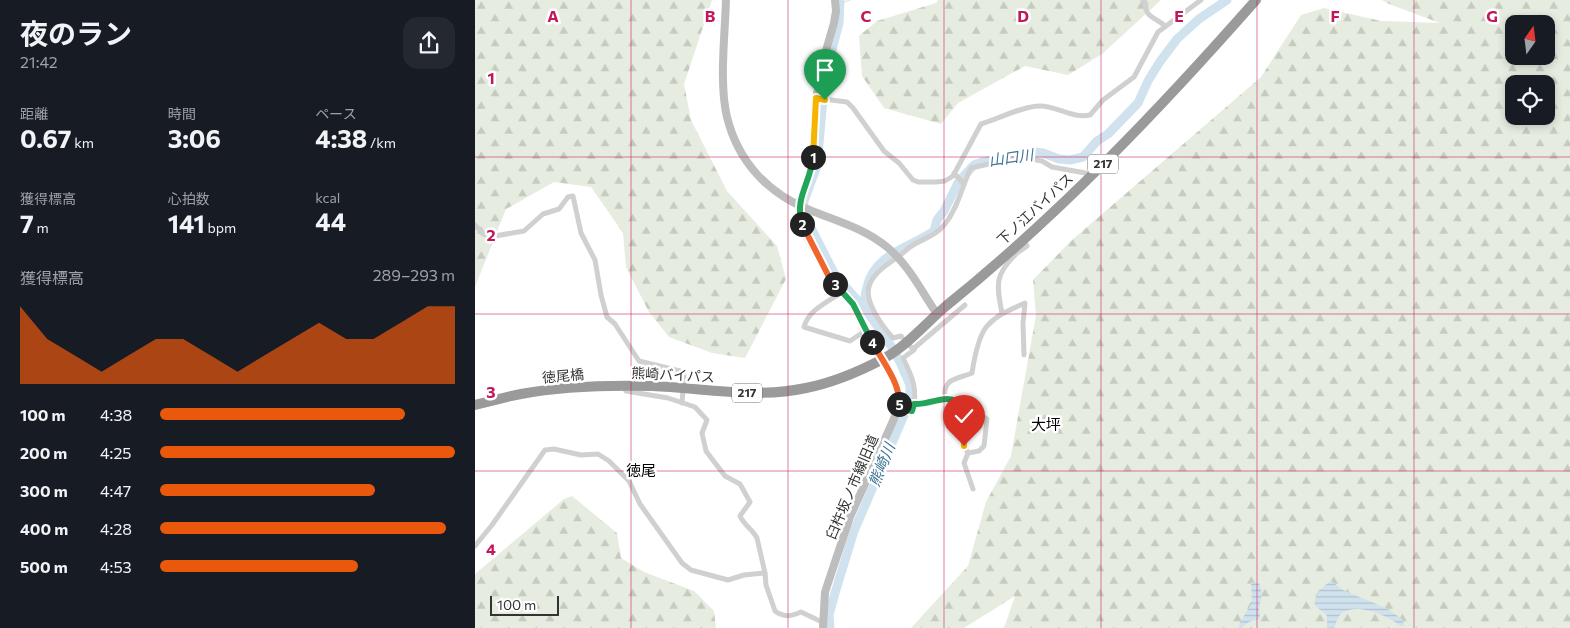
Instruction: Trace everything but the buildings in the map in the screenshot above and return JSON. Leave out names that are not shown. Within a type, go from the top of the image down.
[{"type":"highway","name":"下ノ江バイパス","points":[[886,357],[907,345],[926,330],[1093,175],[1196,68],[1256,0]]},
{"type":"highway","name":"熊崎バイパス","points":[[606,386],[654,386],[769,393],[806,388],[836,380],[886,357]]},
{"type":"highway","name":"徳尾橋","points":[[475,405],[522,394],[557,389],[606,386]]},
{"type":"main road","points":[[726,0],[724,95],[727,118],[737,145],[748,165],[762,181],[780,196],[810,211],[845,223],[889,249],[943,313]]},
{"type":"main road","name":"臼杵坂ノ市線旧道","points":[[822,625],[825,592],[850,518],[899,408],[897,386],[886,357],[865,331],[853,304],[828,275],[803,229],[799,214],[800,200],[812,164],[827,47],[834,24],[837,1]]},
{"type":"street","points":[[1143,0],[1146,4],[1147,14],[1165,26]]},
{"type":"street","points":[[820,99],[847,102],[884,151],[899,163],[913,180],[918,182],[945,181],[955,174],[981,124],[1041,106],[1077,116],[1090,115],[1103,100],[1134,77],[1158,32],[1201,0]]},
{"type":"street","points":[[899,408],[911,410],[914,404],[914,382],[903,358],[907,345],[901,336],[893,338],[890,335],[871,305],[868,295],[870,283],[896,257],[937,232],[945,224],[953,211],[971,168],[989,164],[1041,160],[1052,167],[1093,175]]},
{"type":"street","points":[[955,174],[964,184]]},
{"type":"street","points":[[475,225],[482,234],[489,237],[524,231],[543,214],[559,209],[568,197],[573,196],[581,233],[595,260],[607,317],[615,324],[639,361],[680,371],[685,376],[682,401]]},
{"type":"street","points":[[1002,313],[997,281],[1004,266],[1027,246],[1022,239]]},
{"type":"street","points":[[842,292],[813,312],[806,320],[804,327],[850,342],[865,331]]},
{"type":"street","points":[[945,398],[944,390],[948,384],[954,379],[972,373],[974,356],[987,325],[1002,313],[1025,303],[1023,323],[1024,355]]},
{"type":"street","points":[[943,313],[965,305]]},
{"type":"street","points":[[624,386],[626,391],[682,401],[695,407],[707,420],[702,433],[706,451],[725,476],[740,484],[750,502],[739,516],[757,538],[767,590],[777,613],[789,616],[801,612],[822,625]]},
{"type":"street","points":[[914,404],[945,398],[961,404],[987,419],[984,446],[979,451],[968,453]]},
{"type":"street","points":[[961,404],[957,413],[964,434],[964,446],[968,453]]},
{"type":"street","points":[[475,546],[545,450],[554,449],[569,453],[598,454],[609,461],[629,481],[645,512],[682,563],[691,570],[728,580],[744,575],[765,573]]},
{"type":"street","points":[[968,453],[964,463],[973,489]]},
{"type":"green space","points":[[475,0],[712,0],[684,84],[691,120],[727,191],[777,246],[786,279],[745,358],[712,353],[669,337],[649,312],[626,267],[623,233],[591,187],[554,182],[506,209],[475,287]]},
{"type":"green space","points":[[938,0],[1161,0],[1102,54],[1068,75],[1025,66],[958,103],[941,124],[884,108],[862,76],[859,36],[877,21],[936,3]]},
{"type":"green space","points":[[1382,0],[1570,0],[1570,628],[1004,628],[1015,596],[964,628],[911,628],[968,566],[986,502],[1011,456],[1036,315],[1033,280],[1072,240],[1261,77],[1301,15],[1324,8],[1381,21],[1440,23]]},
{"type":"green space","points":[[572,496],[617,533],[621,558],[644,572],[694,591],[714,611],[716,628],[475,628],[475,574],[564,499]]},
{"type":"water","points":[[1331,581],[1343,590],[1388,609],[1403,620],[1404,626],[1372,611],[1355,609],[1347,610],[1341,614],[1334,628],[1327,628],[1327,616],[1315,605],[1315,602],[1320,591]]},
{"type":"water","points":[[1251,582],[1259,583],[1262,594],[1259,608],[1260,618],[1239,628],[1240,622],[1252,603]]},
{"type":"waterway","name":"熊崎川","points":[[830,628],[829,615],[854,531],[908,406],[910,396],[910,385],[891,346],[866,310],[835,275],[803,212],[804,201],[817,166],[825,76],[839,23],[840,0]]},
{"type":"waterway","points":[[841,3],[850,0]]},
{"type":"waterway","name":"山口川","points":[[866,310],[864,301],[866,290],[877,266],[894,253],[934,231],[937,220],[944,211],[959,181],[974,165],[1034,152],[1059,159],[1070,160],[1083,157],[1097,141],[1108,134],[1138,103],[1148,81],[1177,39],[1199,19],[1227,0]]},
{"type":"district","name":"大坪","points":[[1046,425]]},
{"type":"district","name":"徳尾","points":[[641,471]]},
{"type":"route","points":[[825,100],[816,98],[812,164],[800,200],[799,214],[803,229],[828,275],[853,304],[865,331],[897,386],[898,408],[912,411],[914,404],[945,398],[961,404],[957,413],[964,434],[964,446]]}]
